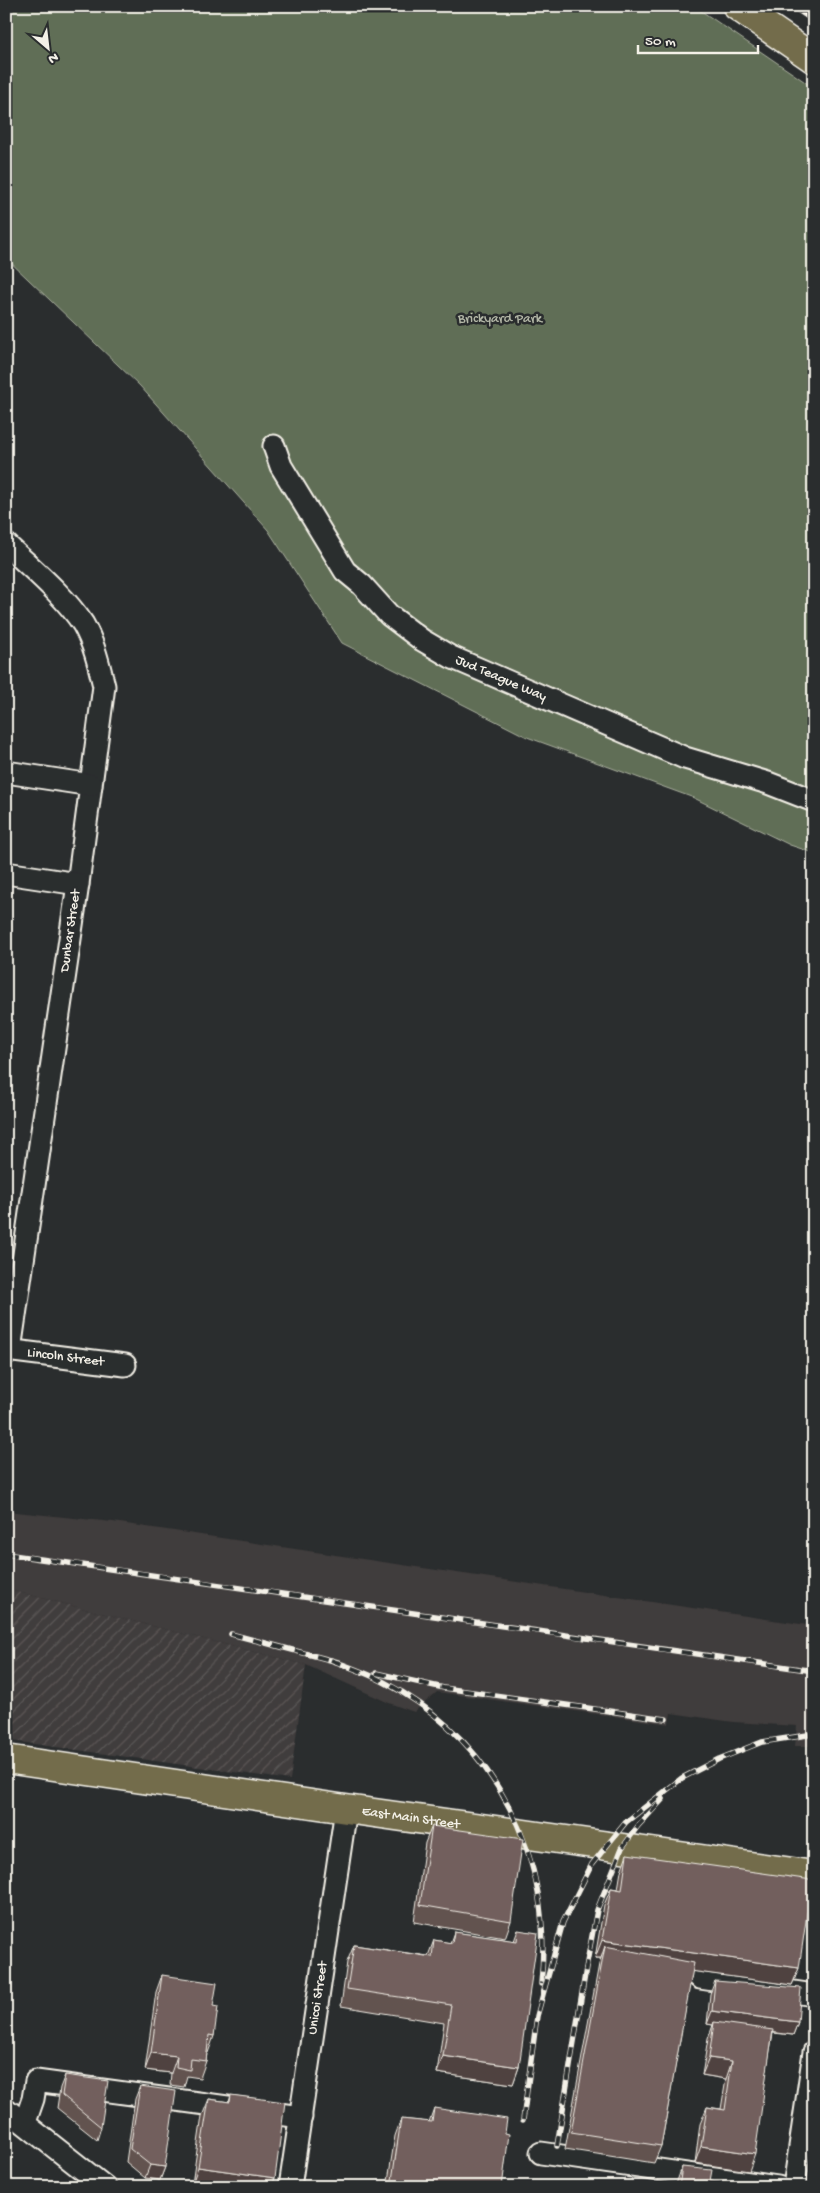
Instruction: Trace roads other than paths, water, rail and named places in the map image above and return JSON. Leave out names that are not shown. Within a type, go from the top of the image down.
[{"type":"main road","points":[[737,6],[814,59]]},
{"type":"main road","name":"East Main Street","points":[[6,1759],[346,1810],[814,1875]]},
{"type":"street","name":"Jud Teague Way","points":[[274,446],[281,466],[345,571],[362,585],[389,615],[422,640],[451,658],[685,758],[768,783],[814,801]]},
{"type":"street","name":"Dunbar Street","points":[[6,544],[68,605],[83,624],[96,656],[104,686],[78,884],[8,1350]]},
{"type":"street","points":[[6,772],[92,785]]},
{"type":"street","points":[[6,873],[78,884]]},
{"type":"street","name":"Lincoln Street","points":[[8,1350],[125,1365]]},
{"type":"street","name":"Unicoi Street","points":[[290,2187],[346,1810]]},
{"type":"street","points":[[700,1978],[814,1995]]},
{"type":"street","points":[[794,2187],[814,2052]]},
{"type":"street","points":[[24,2122],[33,2099],[36,2081],[300,2117]]},
{"type":"street","points":[[6,2108],[106,2187]]},
{"type":"street","points":[[541,2153],[778,2187]]},
{"type":"railway","points":[[792,6],[814,21]]},
{"type":"railway","points":[[6,1554],[814,1671]]},
{"type":"railway","points":[[231,1634],[338,1662]]},
{"type":"railway","points":[[331,1660],[384,1682],[424,1707],[458,1736],[487,1771],[510,1808],[527,1849],[538,1892],[543,1938],[541,1984]]},
{"type":"railway","points":[[376,1673],[444,1688],[666,1719]]},
{"type":"railway","points":[[523,2120],[537,2016],[563,1922],[592,1864],[626,1822],[682,1778],[719,1759],[762,1742],[814,1734]]},
{"type":"railway","points":[[557,2146],[597,1910],[622,1848],[638,1826],[663,1799]]},
{"type":"park label","name":"Brickyard Park","points":[[500,319]]}]
